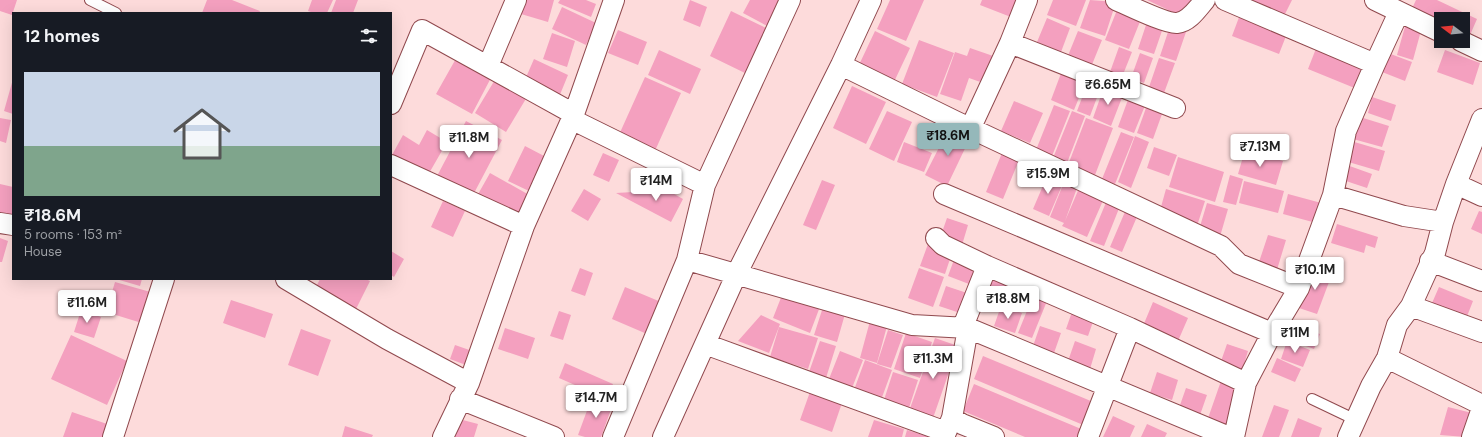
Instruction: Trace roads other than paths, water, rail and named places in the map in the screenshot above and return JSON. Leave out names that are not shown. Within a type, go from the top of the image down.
[{"type":"street","points":[[488,66],[516,0]]},
{"type":"street","points":[[443,437],[465,391],[524,226],[572,117],[614,0]]},
{"type":"street","points":[[613,437],[687,260],[704,185],[790,0]]},
{"type":"street","points":[[663,437],[737,273],[841,65],[871,0]]},
{"type":"street","points":[[971,127],[1010,43],[1027,0]]},
{"type":"street","points":[[1116,0],[1166,21],[1177,23],[1189,18],[1205,0]]},
{"type":"street","points":[[1225,0],[1375,64]]},
{"type":"street","points":[[1375,0],[1434,29]]},
{"type":"street","points":[[1234,437],[1246,383],[1272,333],[1299,288],[1301,279],[1333,195],[1346,131],[1399,12]]},
{"type":"street","points":[[392,102],[422,30],[488,66],[572,117],[704,185]]},
{"type":"street","points":[[1010,43],[1175,108]]},
{"type":"street","points":[[1470,45],[1482,51]]},
{"type":"street","points":[[841,65],[1221,246],[1239,264],[1299,288]]},
{"type":"street","points":[[1352,429],[1371,386],[1387,358],[1397,325],[1411,306],[1430,261],[1435,253],[1443,222],[1456,184],[1482,119]]},
{"type":"street","points":[[392,165],[524,226]]},
{"type":"street","points":[[1456,184],[1482,196]]},
{"type":"street","points":[[944,194],[1272,333]]},
{"type":"street","points":[[1333,195],[1404,216],[1443,222]]},
{"type":"street","points":[[0,223],[12,225]]},
{"type":"street","points":[[936,238],[943,245],[987,266],[1130,328],[1246,383]]},
{"type":"street","points":[[687,260],[737,273],[912,325],[965,328],[1109,387],[1191,430],[1229,437]]},
{"type":"street","points":[[1430,261],[1482,281]]},
{"type":"street","points":[[947,429],[965,328],[987,266]]},
{"type":"street","points":[[113,437],[164,280]]},
{"type":"street","points":[[288,280],[387,339],[465,391],[554,437]]},
{"type":"street","points":[[1411,306],[1482,332]]},
{"type":"street","points":[[1088,437],[1109,387],[1130,328]]},
{"type":"street","points":[[704,344],[947,429],[962,424],[994,437]]},
{"type":"street","points":[[1387,358],[1482,406],[1472,437]]},
{"type":"lane","points":[[90,0],[114,12]]},
{"type":"lane","points":[[1312,399],[1352,429]]}]
